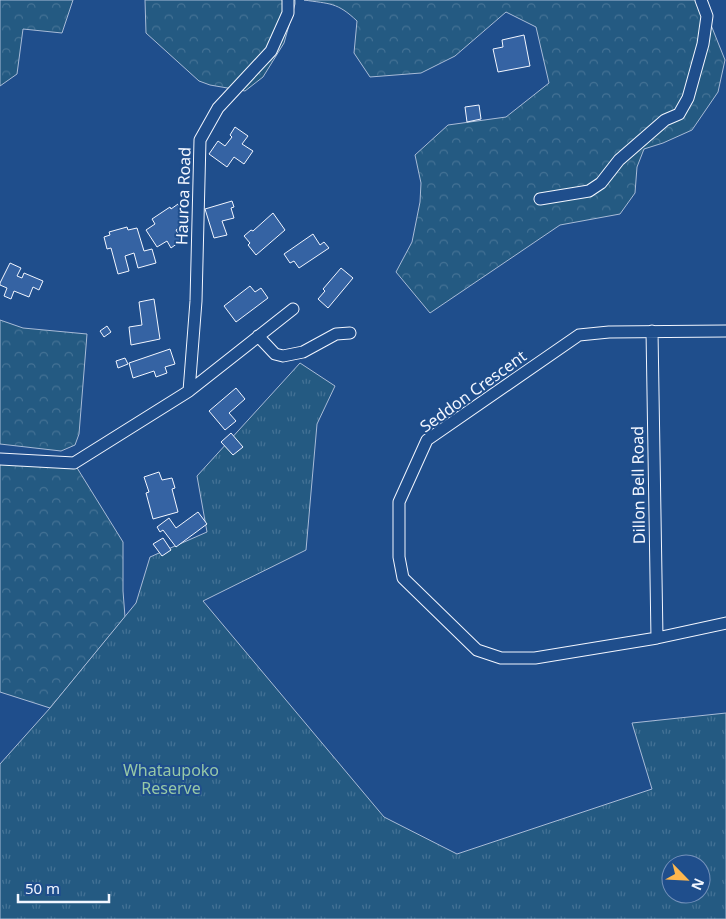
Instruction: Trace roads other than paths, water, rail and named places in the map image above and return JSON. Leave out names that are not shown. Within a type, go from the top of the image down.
[{"type":"street","name":"Hauroa Road","points":[[189,391],[196,301],[200,140],[218,108],[271,50],[288,13],[288,0]]},
{"type":"street","points":[[540,199],[588,191],[602,183],[618,160],[665,120],[678,114],[688,98],[703,44],[707,16],[700,0]]},
{"type":"street","points":[[0,459],[74,463],[189,391],[293,309]]},
{"type":"street","name":"Dillon Bell Road","points":[[652,331],[657,638]]},
{"type":"street","name":"Seddon Crescent","points":[[726,331],[609,332],[579,335],[427,440],[399,502],[398,530],[399,557],[403,578],[476,650],[501,658],[535,658],[657,638],[726,623]]},
{"type":"street","points":[[258,336],[275,354],[283,356],[304,352],[336,334],[350,333]]},
{"type":"park label","name":"Whataupoko Reserve","points":[[171,779]]}]
